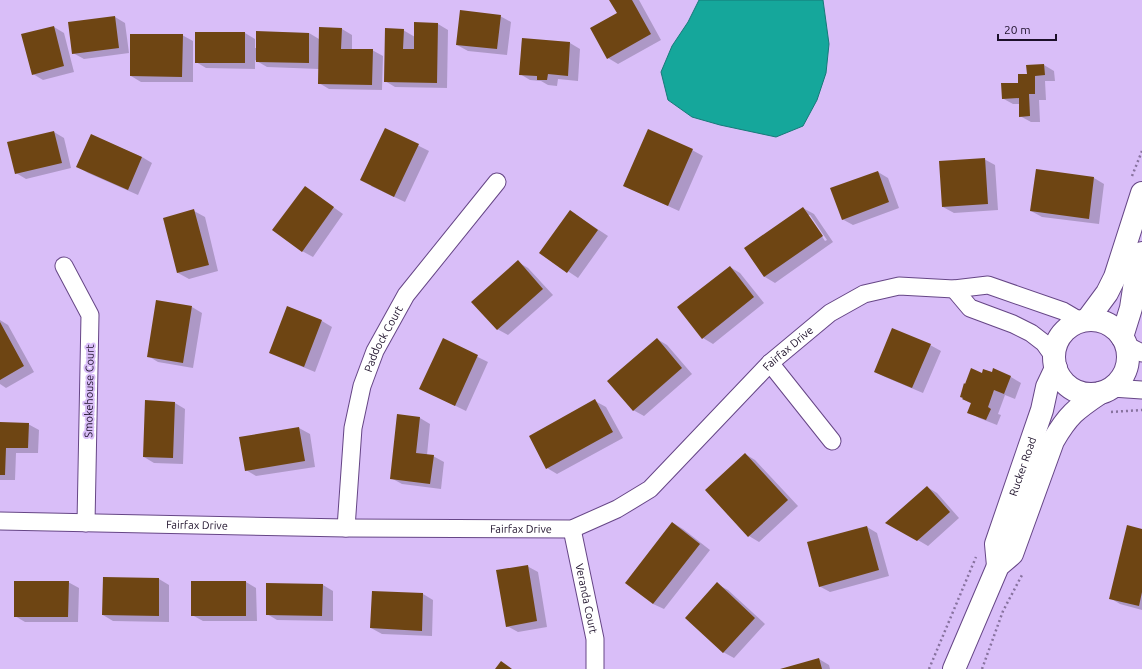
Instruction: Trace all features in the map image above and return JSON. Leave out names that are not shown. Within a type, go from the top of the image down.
[{"type":"main road","points":[[1084,321],[1107,293],[1115,277],[1142,193]]},
{"type":"main road","points":[[1130,345],[1119,331],[1110,324],[1099,320],[1084,321],[1066,329],[1059,338],[1055,349],[1055,363],[1063,382],[1072,389],[1083,394],[1094,395],[1106,391],[1116,385],[1124,376],[1128,365],[1130,345],[1132,308],[1135,282],[1142,253]]},
{"type":"main road","name":"Rucker Road","points":[[998,566],[996,544],[1042,410],[1047,387],[1055,363]]},
{"type":"main road","name":"Rucker Road","points":[[954,669],[998,566],[1012,554],[1053,440],[1073,412],[1106,391]]},
{"type":"street","name":"Paddock Court","points":[[346,528],[353,428],[362,386],[375,351],[406,295],[497,182]]},
{"type":"street","name":"Smokehouse Court","points":[[64,266],[90,315],[86,523]]},
{"type":"street","name":"Fairfax Drive","points":[[0,521],[346,528],[572,529],[617,509],[650,489],[770,363],[830,313],[864,294],[899,286],[954,289],[988,285],[1063,311],[1084,321]]},
{"type":"street","points":[[954,289],[970,308],[1013,324],[1031,333],[1044,343],[1055,363]]},
{"type":"street","points":[[770,363],[832,441]]},
{"type":"street","points":[[1106,391],[1142,390]]},
{"type":"street","name":"Veranda Court","points":[[572,529],[595,638],[595,669]]},
{"type":"shaded area","points":[[699,0],[823,0],[829,44],[826,73],[817,100],[803,126],[776,137],[720,125],[692,117],[668,100],[661,72],[672,46],[688,22]]},
{"type":"building","points":[[609,0],[632,0],[651,34],[607,59],[590,28],[617,13]]},
{"type":"building","points":[[460,10],[501,15],[497,49],[456,45]]},
{"type":"building","points":[[115,16],[119,48],[72,54],[68,22]]},
{"type":"building","points":[[414,22],[438,23],[437,83],[384,82],[385,28],[404,29],[403,49],[414,49]]},
{"type":"building","points":[[54,26],[64,66],[32,75],[21,34]]},
{"type":"building","points":[[319,27],[342,28],[341,49],[373,49],[372,85],[318,84]]},
{"type":"building","points":[[256,31],[309,33],[309,63],[256,62]]},
{"type":"building","points":[[195,32],[245,32],[245,63],[195,63]]},
{"type":"building","points":[[130,34],[183,34],[182,77],[130,76]]},
{"type":"building","points":[[522,38],[570,42],[568,76],[548,74],[547,80],[537,80],[537,76],[519,75]]},
{"type":"building","points":[[1044,64],[1045,75],[1035,76],[1035,94],[1029,94],[1030,116],[1019,117],[1019,98],[1002,99],[1001,83],[1018,83],[1018,74],[1027,74],[1026,65]]},
{"type":"building","points":[[385,128],[419,144],[394,197],[360,180]]},
{"type":"building","points":[[648,129],[693,149],[668,206],[623,186]]},
{"type":"building","points":[[54,131],[62,163],[15,174],[7,142]]},
{"type":"building","points":[[91,134],[142,157],[128,190],[76,167]]},
{"type":"building","points":[[985,158],[988,204],[942,207],[939,161]]},
{"type":"building","points":[[1036,169],[1094,177],[1089,219],[1030,211]]},
{"type":"building","points":[[878,171],[889,202],[842,220],[830,188]]},
{"type":"building","points":[[305,186],[334,207],[302,252],[272,230]]},
{"type":"building","points":[[803,207],[823,236],[764,277],[744,248]]},
{"type":"building","points":[[194,209],[209,265],[177,273],[163,218]]},
{"type":"building","points":[[570,210],[598,230],[567,273],[539,253]]},
{"type":"building","points":[[518,260],[543,289],[497,330],[471,302]]},
{"type":"building","points":[[730,266],[754,297],[702,339],[677,307]]},
{"type":"building","points":[[156,300],[192,306],[183,363],[147,357]]},
{"type":"building","points":[[287,306],[322,320],[304,367],[269,353]]},
{"type":"building","points":[[0,322],[24,366],[0,380]]},
{"type":"building","points":[[892,328],[931,344],[912,388],[874,372]]},
{"type":"building","points":[[443,338],[478,355],[455,406],[419,389]]},
{"type":"building","points":[[657,338],[682,368],[633,411],[607,381]]},
{"type":"building","points":[[971,368],[982,373],[983,369],[992,372],[993,368],[1011,376],[1004,394],[994,390],[988,407],[991,409],[986,420],[967,413],[971,403],[960,397],[964,383],[965,384]]},
{"type":"building","points":[[595,399],[613,432],[546,469],[529,436]]},
{"type":"building","points":[[145,400],[175,402],[173,458],[143,457]]},
{"type":"building","points":[[397,414],[420,417],[416,453],[434,455],[430,484],[390,479]]},
{"type":"building","points":[[0,422],[29,423],[28,448],[6,448],[5,475],[0,475]]},
{"type":"building","points":[[299,427],[305,461],[245,471],[239,437]]},
{"type":"building","points":[[745,453],[788,500],[748,537],[705,490]]},
{"type":"building","points":[[927,486],[950,512],[917,541],[885,523]]},
{"type":"building","points":[[672,522],[700,544],[653,604],[625,583]]},
{"type":"building","points":[[1127,525],[1142,529],[1142,592],[1139,606],[1109,599]]},
{"type":"building","points":[[867,526],[879,570],[819,587],[807,542]]},
{"type":"building","points":[[528,565],[537,621],[506,627],[496,570]]},
{"type":"building","points":[[103,577],[159,578],[159,616],[102,615]]},
{"type":"building","points":[[14,581],[69,581],[68,617],[14,617]]},
{"type":"building","points":[[191,581],[246,581],[246,616],[191,616]]},
{"type":"building","points":[[717,582],[755,618],[723,653],[685,618]]},
{"type":"building","points":[[266,583],[323,584],[322,616],[266,615]]},
{"type":"building","points":[[372,591],[423,593],[422,631],[370,628]]},
{"type":"building","points":[[819,658],[822,669],[780,669]]},
{"type":"building","points":[[501,661],[512,669],[495,669]]}]
